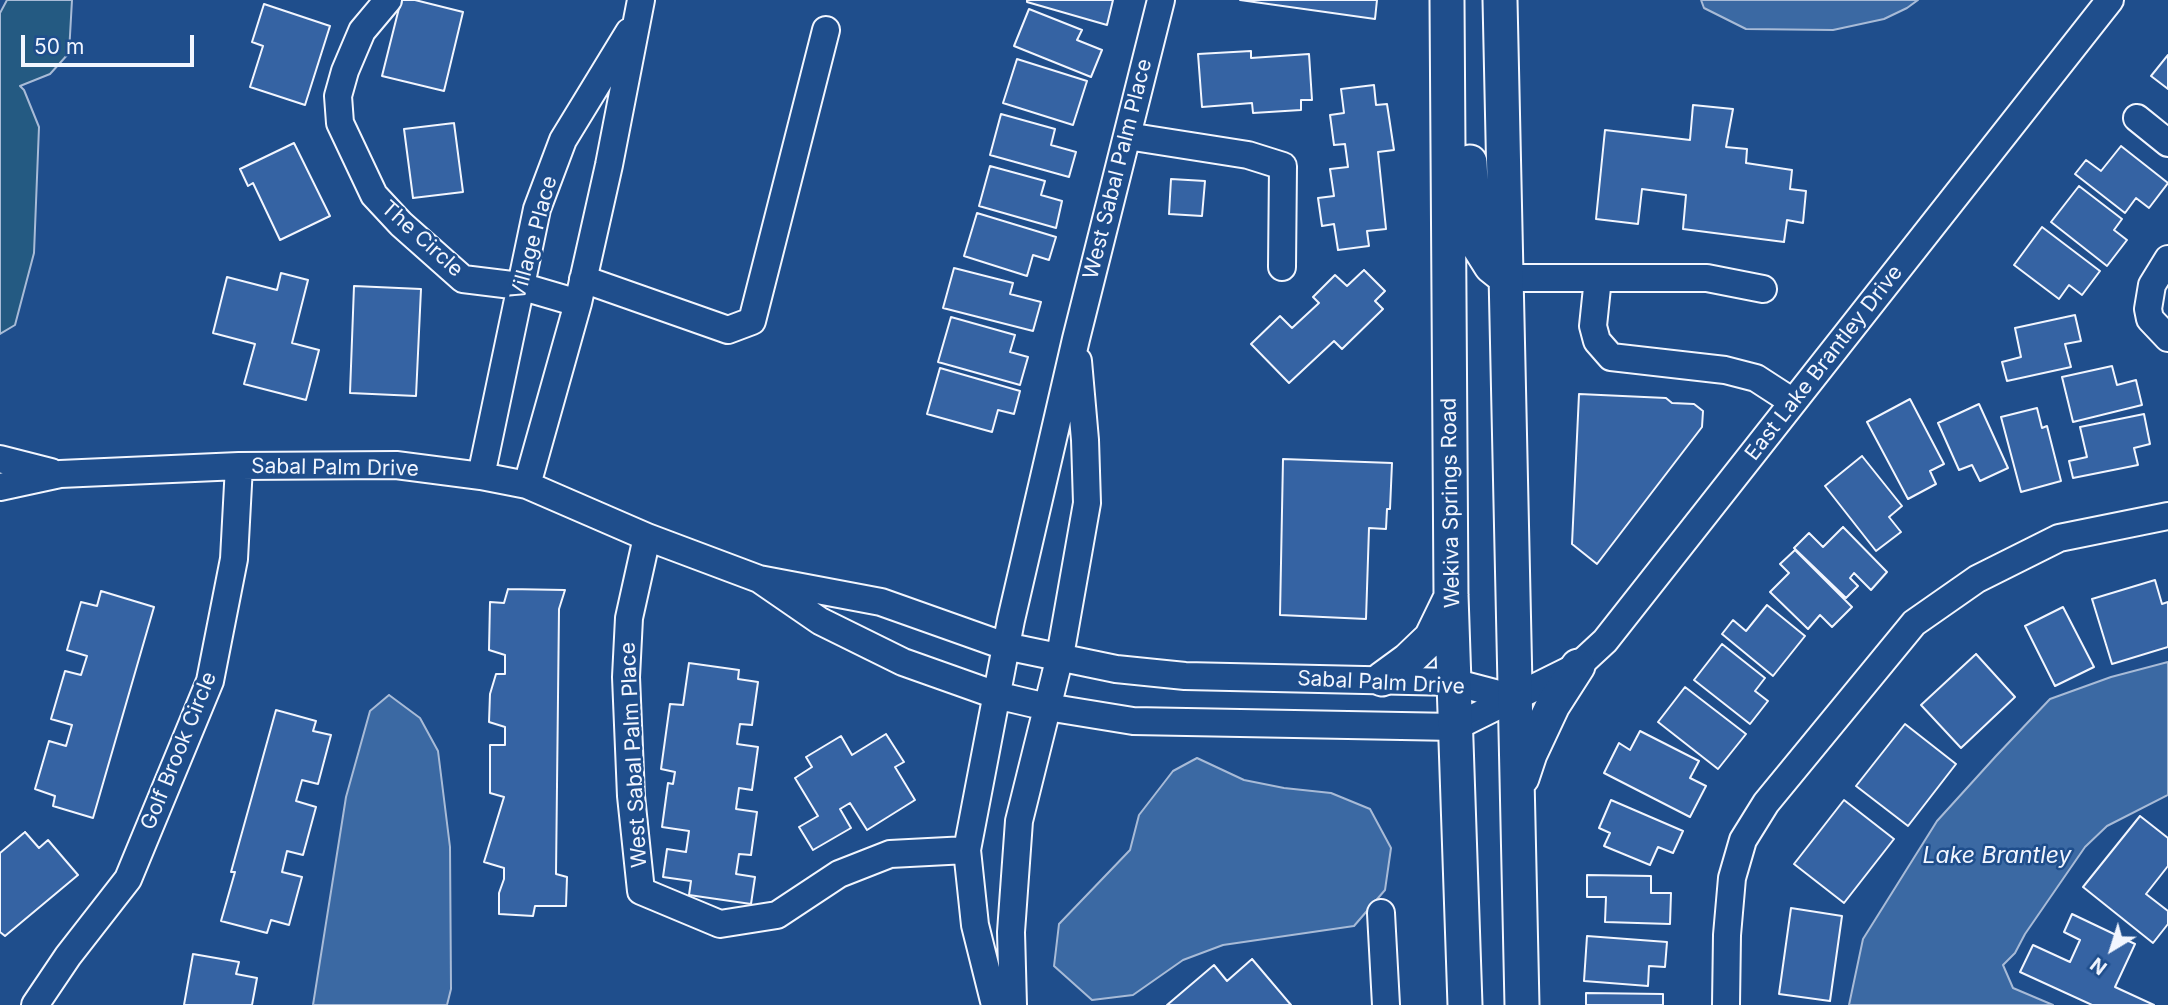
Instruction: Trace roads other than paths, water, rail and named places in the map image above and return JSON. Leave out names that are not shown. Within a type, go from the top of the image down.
[{"type":"main road","points":[[1500,0],[1522,1005]]},
{"type":"main road","points":[[1447,14],[1469,120],[1474,239],[1491,266],[1506,278]]},
{"type":"main road","name":"Wekiva Springs Road","points":[[1447,14],[1451,595],[1465,1005]]},
{"type":"main road","points":[[1382,679],[1408,660],[1431,638],[1451,595]]},
{"type":"main road","points":[[1516,797],[1535,743],[1553,705],[1578,666]]},
{"type":"street","name":"The Circle","points":[[388,0],[362,31],[338,96],[340,123],[374,195],[401,224],[463,279],[581,291],[728,330],[752,321],[826,30]]},
{"type":"street","name":"West Sabal Palm Place","points":[[995,1005],[975,925],[967,849],[1005,646],[1076,339],[1161,0]]},
{"type":"street","name":"East Lake Brantley Drive","points":[[1514,698],[1578,666],[1605,641],[2110,0]]},
{"type":"street","name":"Village Place","points":[[481,476],[537,209],[563,140],[639,9]]},
{"type":"street","name":"Village Place","points":[[527,485],[581,291],[639,9]]},
{"type":"street","points":[[2137,118],[2168,143]]},
{"type":"street","points":[[1127,136],[1248,155],[1283,166],[1282,267]]},
{"type":"street","points":[[2168,260],[2152,285],[2147,309],[2150,319],[2168,338]]},
{"type":"street","points":[[1506,278],[1707,278],[1763,289]]},
{"type":"street","points":[[1598,278],[1593,326],[1597,341],[1611,357],[1725,370],[1756,378],[1793,402]]},
{"type":"street","name":"West Sabal Palm Place","points":[[1013,1005],[1011,932],[1019,821],[1060,656],[1087,495],[1076,339]]},
{"type":"street","name":"Sabal Palm Drive","points":[[0,459],[60,474]]},
{"type":"street","name":"Sabal Palm Drive","points":[[0,487],[60,474],[239,466],[396,465],[481,476],[527,485],[647,537],[760,579],[881,602],[1005,646],[1116,669],[1185,676],[1453,682],[1514,698]]},
{"type":"street","name":"Golf Brook Circle","points":[[35,1005],[68,956],[128,879],[210,681],[234,559],[239,466]]},
{"type":"street","points":[[1041,490],[1087,495]]},
{"type":"street","points":[[1726,1005],[1727,934],[1732,878],[1744,840],[1766,803],[1914,623],[1977,579],[2059,538],[2168,516]]},
{"type":"street","name":"West Sabal Palm Place","points":[[647,537],[629,618],[626,677],[631,796],[641,891],[720,925],[778,915],[839,874],[890,854],[967,849]]},
{"type":"street","name":"Sabal Palm Drive","points":[[760,579],[820,621],[903,662],[996,695],[1047,707],[1133,721],[1455,727],[1514,698]]},
{"type":"street","points":[[1381,913],[1386,1005]]},
{"type":"water","points":[[1701,0],[1918,0],[1884,19],[1833,30],[1746,29],[1704,8]]},
{"type":"water","name":"Lake Brantley","points":[[2168,662],[2168,795],[2107,826],[2085,847],[2025,934],[2015,953],[2003,965],[2013,988],[2053,1005],[1849,1005],[1863,939],[1937,821],[1996,756],[2050,699],[2111,677]]},
{"type":"water","points":[[389,695],[420,718],[438,751],[450,847],[451,989],[447,1005],[313,1005],[346,797],[370,711]]},
{"type":"water","points":[[1197,758],[1244,780],[1331,793],[1370,809],[1391,848],[1385,890],[1354,926],[1223,945],[1183,960],[1133,995],[1092,1000],[1054,966],[1059,924],[1130,850],[1139,815],[1173,771]]}]
